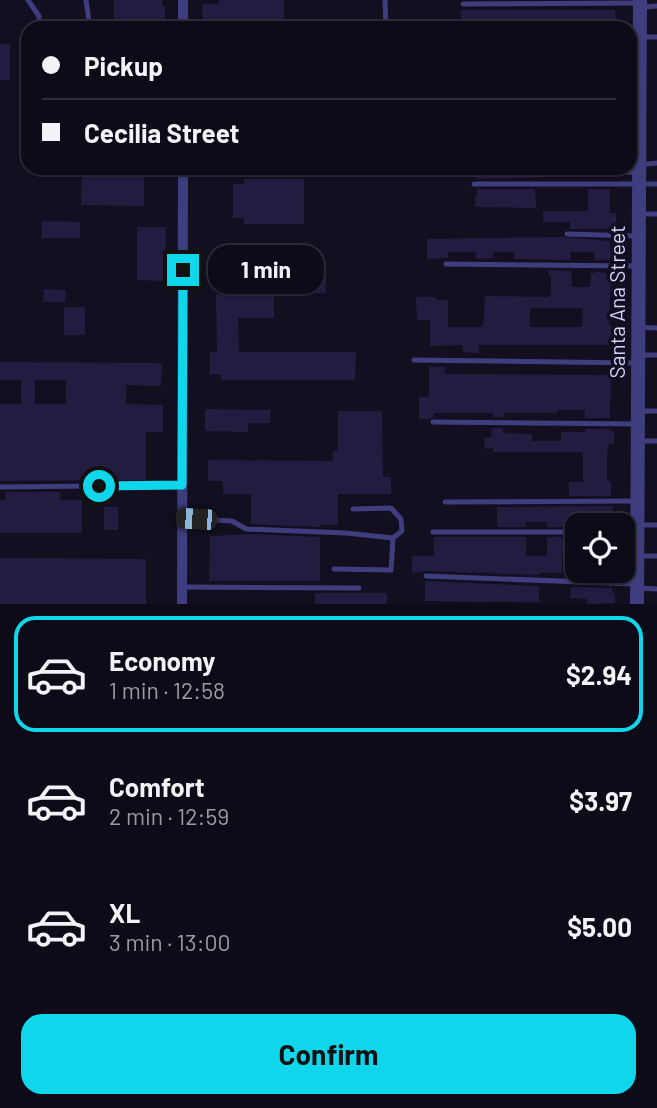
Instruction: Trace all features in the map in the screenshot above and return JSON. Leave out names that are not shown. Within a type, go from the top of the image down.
[{"type":"street","points":[[183,0],[183,21]]},
{"type":"street","name":"Santa Ana Street","points":[[637,47],[640,37],[640,3]]},
{"type":"street","name":"Santa Ana Street","points":[[635,518],[638,501],[639,327],[637,134]]},
{"type":"street","points":[[182,604],[183,175]]},
{"type":"street","name":"Santa Ana Street","points":[[635,540],[638,556],[637,604]]},
{"type":"lane","points":[[28,0],[39,16],[39,21]]},
{"type":"lane","points":[[86,0],[89,21]]},
{"type":"lane","points":[[385,0],[386,21]]},
{"type":"lane","points":[[463,4],[640,3],[657,6]]},
{"type":"lane","points":[[640,37],[657,37]]},
{"type":"lane","points":[[657,163],[639,174],[657,184]]},
{"type":"lane","points":[[474,184],[622,175]]},
{"type":"lane","points":[[639,214],[657,214]]},
{"type":"lane","points":[[568,234],[639,236]]},
{"type":"lane","points":[[446,264],[639,266]]},
{"type":"lane","points":[[639,327],[657,328]]},
{"type":"lane","points":[[414,360],[638,359],[657,355]]},
{"type":"lane","points":[[433,422],[638,418],[657,411]]},
{"type":"lane","points":[[638,441],[657,441]]},
{"type":"lane","points":[[0,487],[182,485]]},
{"type":"lane","points":[[445,502],[638,501]]},
{"type":"lane","points":[[182,518],[232,521],[246,529],[346,533],[393,538],[402,531],[401,519],[391,508],[353,509]]},
{"type":"lane","points":[[635,530],[657,525]]},
{"type":"lane","points":[[433,532],[565,532]]},
{"type":"lane","points":[[334,569],[391,570],[393,538]]},
{"type":"lane","points":[[638,556],[657,556]]},
{"type":"lane","points":[[426,576],[657,589]]},
{"type":"lane","points":[[182,587],[359,588]]},
{"type":"building","points":[[114,0],[162,0],[162,6],[165,6],[165,21],[114,21]]},
{"type":"building","points":[[219,0],[284,0],[284,21],[203,21],[202,4],[219,4]]},
{"type":"building","points":[[461,10],[615,10],[616,21],[462,21]]},
{"type":"building","points":[[0,44],[10,44],[10,80],[0,80]]},
{"type":"building","points":[[82,175],[144,175],[144,206],[81,205]]},
{"type":"building","points":[[417,175],[452,175],[452,177]]},
{"type":"building","points":[[477,175],[554,175],[554,177],[477,179]]},
{"type":"building","points":[[244,179],[304,179],[304,224],[244,224],[244,218],[233,218],[233,184],[244,184]]},
{"type":"building","points":[[477,189],[535,189],[536,208],[477,207]]},
{"type":"building","points":[[588,189],[610,189],[610,213],[616,213],[616,229],[570,229],[570,222],[543,222],[543,211],[588,211]]},
{"type":"building","points":[[42,221],[80,222],[80,238],[42,238]]},
{"type":"building","points":[[137,227],[166,227],[165,281],[137,280]]},
{"type":"building","points":[[563,237],[610,241],[611,257],[609,260],[594,260],[594,252],[570,252],[571,260],[514,259],[514,252],[493,252],[493,258],[476,259],[476,252],[448,252],[448,258],[427,259],[427,239]]},
{"type":"building","points":[[548,270],[571,271],[572,287],[590,287],[591,273],[595,273],[594,271],[609,274],[609,325],[612,327],[612,345],[479,345],[479,353],[463,352],[463,345],[430,346],[430,320],[417,320],[416,297],[435,297],[437,300],[448,300],[448,327],[483,327],[485,296],[548,297],[551,295]],"holes":[[[530,308],[583,308],[582,327],[530,327]]]},
{"type":"building","points":[[313,275],[326,275],[326,293],[312,293]]},
{"type":"building","points":[[44,289],[66,290],[65,302],[43,302]]},
{"type":"building","points":[[216,294],[274,296],[274,318],[238,318],[239,352],[356,352],[355,380],[221,380],[221,374],[210,374],[210,352],[217,352]]},
{"type":"building","points":[[64,307],[85,307],[85,335],[64,335]]},
{"type":"building","points":[[0,362],[162,363],[161,386],[126,385],[126,404],[163,405],[163,432],[146,432],[146,480],[0,481],[0,404],[21,404],[21,380],[0,380]],"holes":[[[35,380],[66,380],[66,404],[35,404]]]},
{"type":"building","points":[[429,367],[445,367],[445,374],[611,375],[610,418],[585,418],[585,410],[558,410],[557,413],[504,413],[504,417],[493,417],[493,413],[434,413],[434,417],[429,419],[419,419],[419,397],[429,397]]},
{"type":"building","points":[[205,409],[270,410],[270,423],[248,423],[248,432],[205,431]]},
{"type":"building","points":[[338,411],[382,411],[383,477],[391,477],[391,494],[338,494],[338,525],[320,527],[251,524],[251,494],[223,494],[223,481],[208,481],[208,460],[333,461],[333,451],[338,451]]},
{"type":"building","points":[[492,428],[503,428],[503,433],[532,434],[532,441],[561,441],[561,432],[585,432],[585,429],[614,431],[614,444],[609,444],[607,452],[607,481],[611,481],[611,496],[569,496],[569,482],[583,482],[583,452],[493,452],[493,448],[485,449],[484,438],[491,438]]},
{"type":"building","points":[[5,492],[60,492],[60,500],[82,500],[82,533],[0,533],[0,500],[5,500]]},
{"type":"building","points":[[613,506],[612,513],[565,513],[565,527],[547,527],[547,522],[526,522],[526,527],[497,527],[497,507]]},
{"type":"building","points":[[104,507],[118,507],[118,530],[104,530]]},
{"type":"building","points":[[251,534],[320,537],[320,581],[209,581],[210,536]]},
{"type":"building","points":[[434,537],[526,537],[526,556],[547,556],[547,537],[565,537],[562,573],[412,573],[412,556],[434,556]]},
{"type":"building","points":[[0,558],[146,559],[146,604],[0,604]]},
{"type":"building","points":[[425,581],[539,586],[539,602],[425,601]]},
{"type":"building","points":[[571,587],[612,588],[615,603],[590,604],[587,599],[570,598]]},
{"type":"building","points":[[315,593],[387,593],[387,604],[315,604]]},
{"type":"route","points":[[99,486],[182,485],[183,270]]}]
